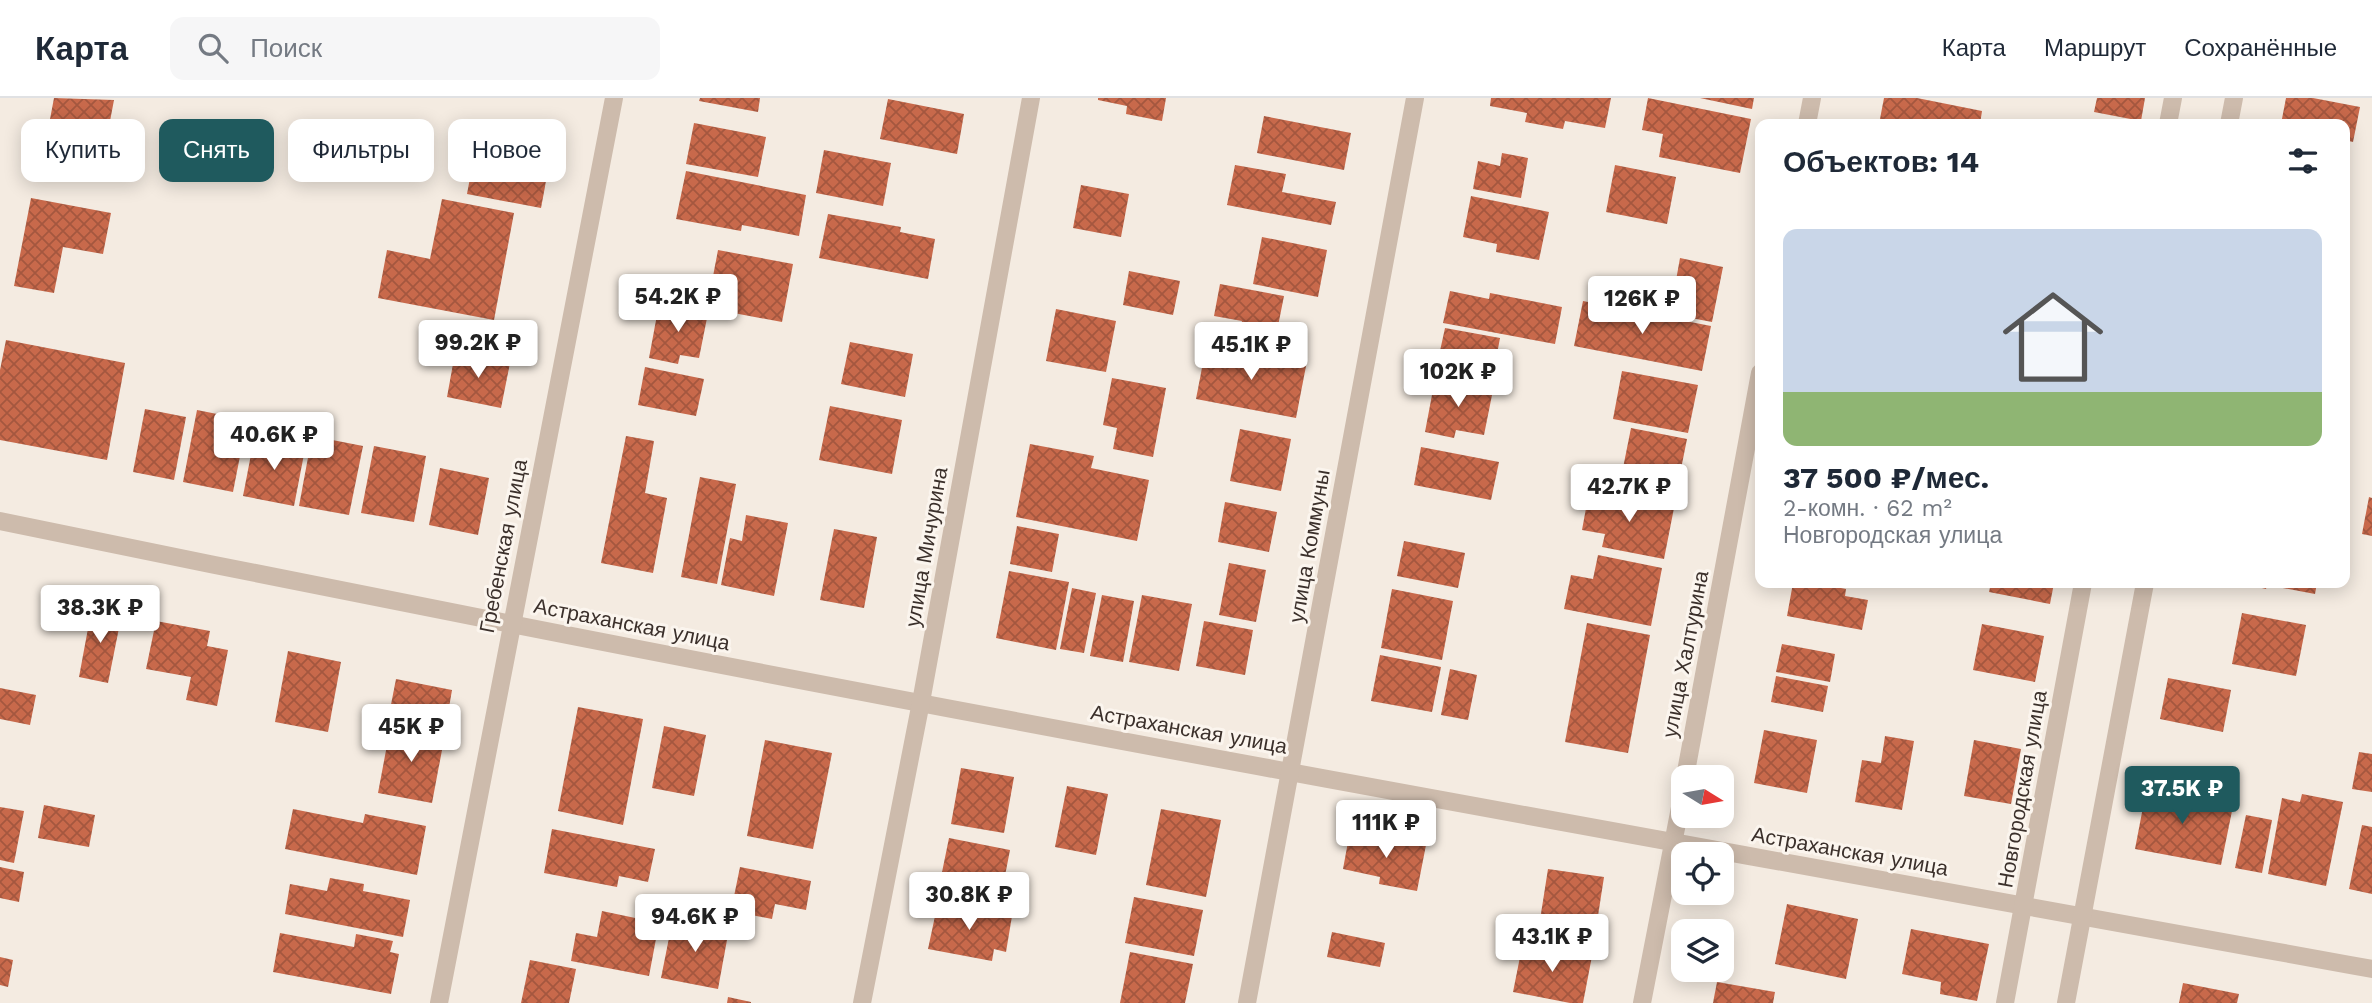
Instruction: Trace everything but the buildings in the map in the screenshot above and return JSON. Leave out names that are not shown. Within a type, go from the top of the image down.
[{"type":"street","name":"Гребенская улица","points":[[439,1003],[614,98]]},
{"type":"street","name":"улица Мичурина","points":[[862,1003],[921,702],[1031,98]]},
{"type":"street","name":"улица Коммуны","points":[[1247,1003],[1415,98]]},
{"type":"street","points":[[1808,119],[1812,98]]},
{"type":"street","points":[[2169,119],[2173,98]]},
{"type":"street","points":[[2230,119],[2234,98]]},
{"type":"street","name":"улица Халтурина","points":[[1687,765],[1755,400]]},
{"type":"street","name":"Астраханская улица","points":[[0,522],[511,624],[1671,843]]},
{"type":"street","name":"Новгородская улица","points":[[2005,1003],[2082,588]]},
{"type":"street","points":[[2066,1003],[2144,588]]},
{"type":"street","points":[[1642,1003],[1671,853]]},
{"type":"street","name":"Астраханская улица","points":[[1734,854],[2372,969]]}]
